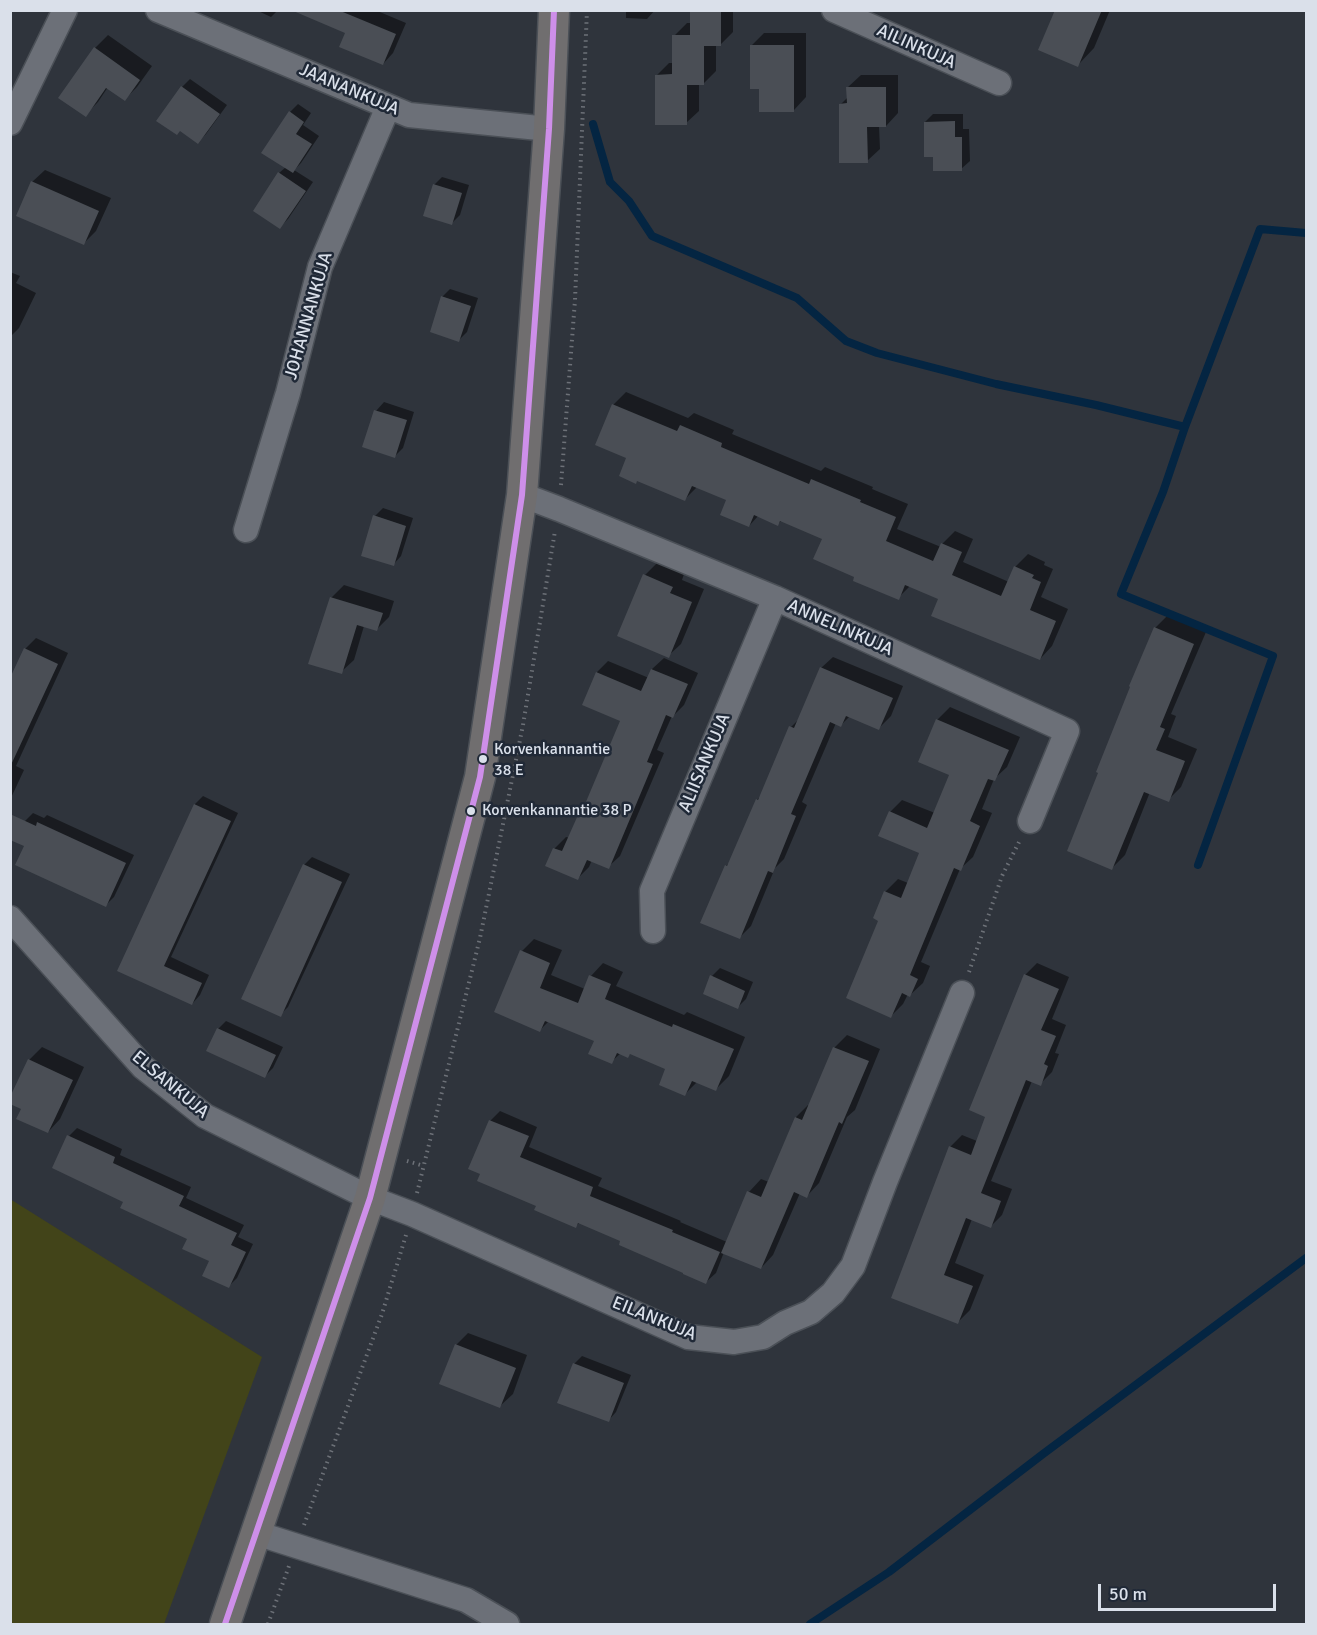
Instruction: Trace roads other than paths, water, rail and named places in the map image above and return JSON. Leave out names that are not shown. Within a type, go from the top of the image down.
[{"type":"main road","points":[[225,1624],[370,1198],[480,777],[522,495],[549,129],[554,10]]},
{"type":"street","points":[[10,123],[64,10]]},
{"type":"street","name":"JAANANKUJA","points":[[158,10],[409,115],[549,129]]},
{"type":"street","name":"AILINKUJA","points":[[834,10],[999,82]]},
{"type":"street","name":"JOHANNANKUJA","points":[[246,530],[288,393],[320,267],[388,107]]},
{"type":"street","name":"ANNELINKUJA","points":[[522,495],[775,598],[1067,731],[1030,820]]},
{"type":"street","name":"ALIISANKUJA","points":[[653,931],[651,891],[775,598]]},
{"type":"street","name":"ELSANKUJA","points":[[10,918],[143,1067],[205,1116],[370,1198]]},
{"type":"street","name":"EILANKUJA","points":[[370,1198],[412,1214],[688,1336],[734,1342],[763,1337],[811,1312],[833,1293],[853,1266],[962,993]]},
{"type":"street","points":[[256,1533],[466,1600],[507,1624]]},
{"type":"waterway","points":[[593,124],[610,182],[629,201],[652,236],[797,298],[846,341],[877,353],[996,384],[1185,427]]},
{"type":"waterway","points":[[1198,865],[1273,656],[1121,594],[1163,492],[1185,427],[1260,229],[1306,233]]},
{"type":"waterway","points":[[810,1624],[889,1572],[1306,1258]]},
{"type":"place","name":"Korvenkannantie 38 E","points":[[483,759]]},
{"type":"place","name":"Korvenkannantie 38 P","points":[[471,811]]}]
